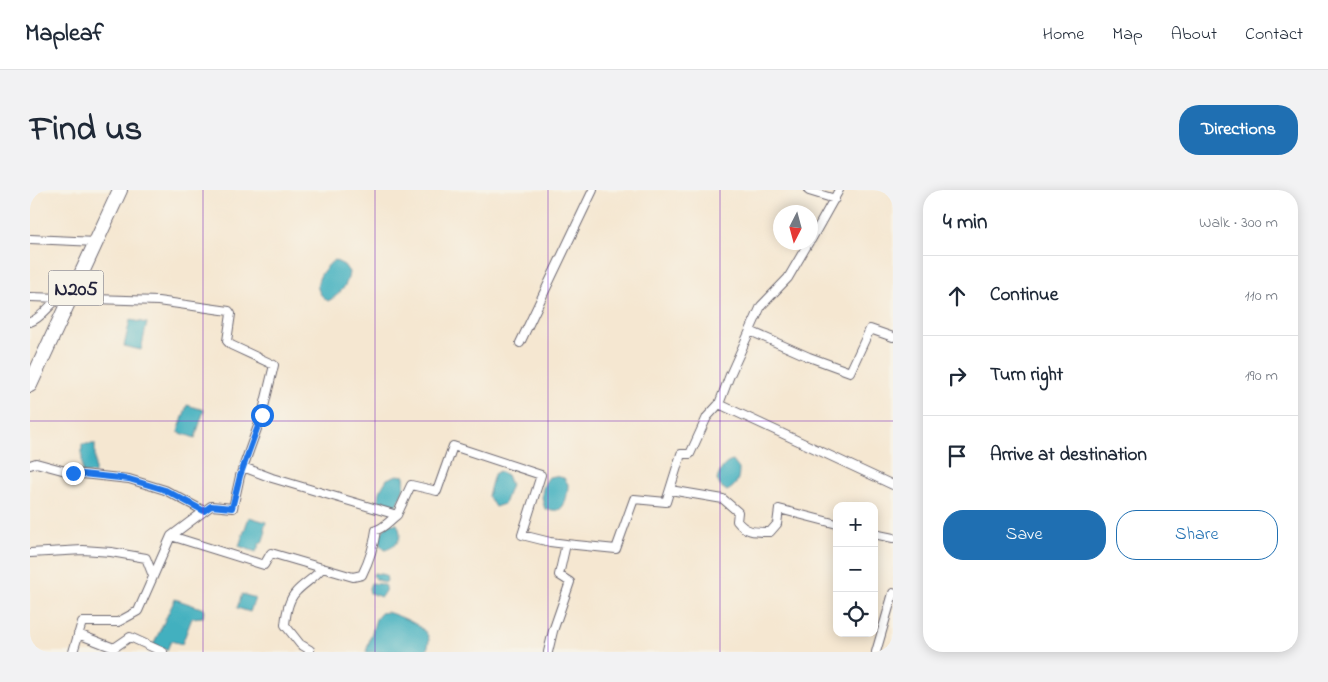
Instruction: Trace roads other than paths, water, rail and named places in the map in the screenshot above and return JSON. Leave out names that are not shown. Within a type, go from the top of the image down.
[{"type":"highway","name":"N205","points":[[30,384],[65,298],[97,242],[120,190]]},
{"type":"street","points":[[520,343],[593,190]]},
{"type":"street","points":[[810,190],[835,199]]},
{"type":"street","points":[[818,228],[839,190]]},
{"type":"street","points":[[30,239],[97,242]]},
{"type":"street","points":[[171,536],[264,565],[271,553],[353,577],[362,575],[374,544],[376,530],[383,528],[387,522],[397,515],[411,485],[437,491],[453,446],[541,476],[522,535],[550,542],[616,549],[634,499],[666,502],[682,454],[690,454],[707,416],[719,404],[761,306],[788,278],[805,250]]},
{"type":"street","points":[[30,297],[158,301],[229,311],[231,314],[228,341],[231,345],[274,365],[262,415],[243,467],[232,508],[211,506],[171,536],[138,610],[118,622],[82,622],[73,652]]},
{"type":"street","points":[[30,322],[39,317],[51,304],[65,298]]},
{"type":"street","points":[[750,331],[809,357],[850,372],[870,329],[893,337]]},
{"type":"street","points":[[719,404],[893,484]]},
{"type":"street","points":[[30,465],[36,463],[73,473],[129,479],[165,490],[204,511]]},
{"type":"street","points":[[243,467],[272,478],[397,515]]},
{"type":"street","points":[[670,490],[723,499],[738,512],[737,521],[749,531],[770,532],[776,524],[779,509],[833,523]]},
{"type":"street","points":[[878,535],[893,538]]},
{"type":"street","points":[[548,652],[553,631],[570,582],[559,575],[566,544]]},
{"type":"street","points":[[30,553],[84,550],[146,558],[154,576]]},
{"type":"street","points":[[309,652],[310,650],[300,644],[285,625],[286,615],[295,592],[316,576],[322,568]]},
{"type":"street","points":[[876,652],[893,593]]},
{"type":"street","points":[[78,634],[114,648],[130,636],[163,652]]},
{"type":"water","points":[[334,260],[344,265],[349,272],[343,289],[328,301],[322,296],[318,285],[321,274]]},
{"type":"water","points":[[130,320],[147,323],[141,350],[124,346]]},
{"type":"water","points":[[187,405],[204,410],[195,438],[178,432]]},
{"type":"water","points":[[82,444],[95,444],[95,473],[82,473]]},
{"type":"water","points":[[733,461],[739,469],[739,476],[737,482],[727,491],[720,486],[717,479],[725,465]]},
{"type":"water","points":[[499,471],[507,475],[511,485],[504,504],[495,507],[488,496],[494,474]]},
{"type":"water","points":[[397,475],[404,476],[404,485],[400,499],[391,511],[377,504],[381,489],[387,479]]},
{"type":"water","points":[[549,477],[564,478],[568,484],[566,499],[561,509],[545,509],[542,497],[543,489]]},
{"type":"water","points":[[249,517],[266,522],[264,530],[266,531],[262,543],[260,543],[256,552],[239,546]]},
{"type":"water","points":[[388,524],[397,524],[400,537],[393,546],[385,550],[379,543],[379,537]]},
{"type":"water","points":[[374,573],[386,575],[387,581],[385,583],[376,579],[373,576]]},
{"type":"water","points":[[371,583],[386,586],[381,597],[370,593]]},
{"type":"water","points":[[242,594],[255,598],[250,612],[237,608]]},
{"type":"water","points":[[175,599],[204,609],[203,617],[192,618],[182,644],[171,641],[167,650],[153,645]]},
{"type":"water","points":[[387,612],[412,622],[424,630],[429,640],[426,652],[366,652],[376,619],[381,613]]}]
